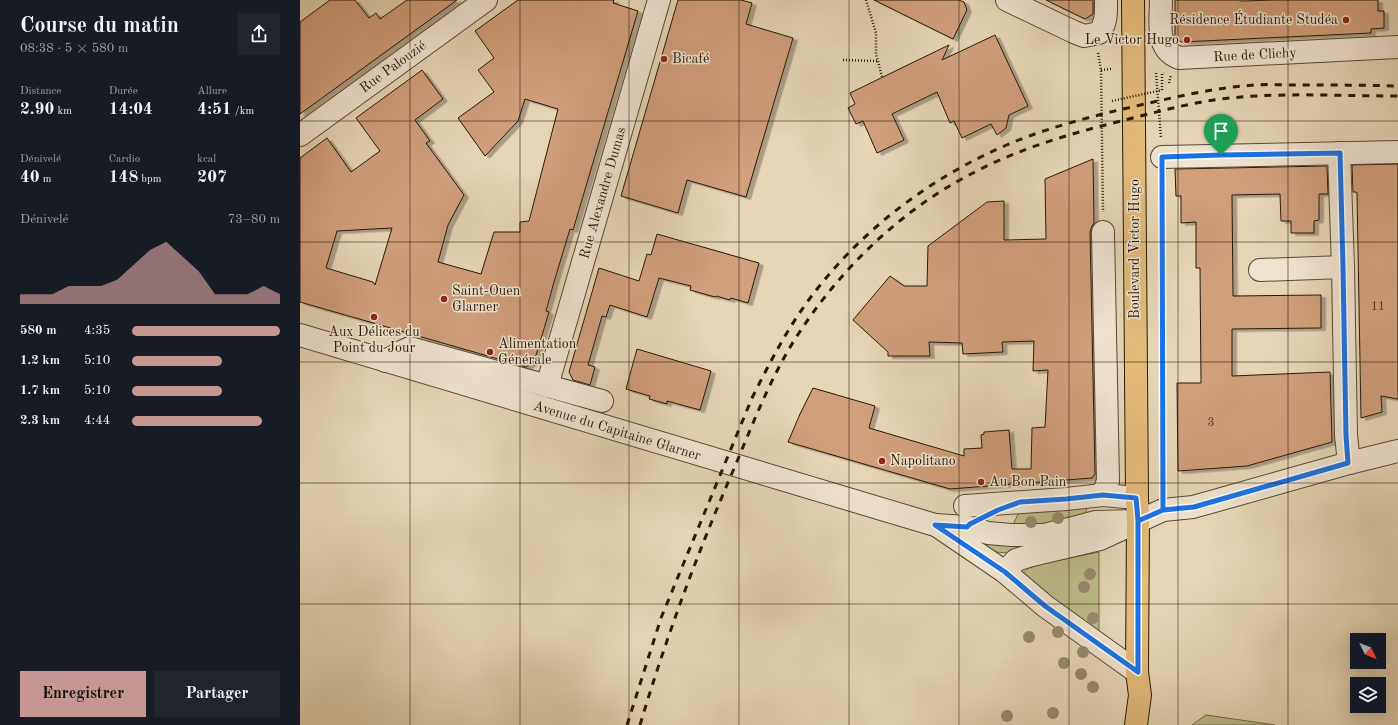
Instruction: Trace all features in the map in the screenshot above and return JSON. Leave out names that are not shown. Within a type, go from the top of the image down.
[{"type":"main road","name":"Boulevard Victor Hugo","points":[[1133,0],[1136,498],[1138,521],[1138,672],[1140,695],[1136,725]]},
{"type":"street","name":"Rue Palouzié","points":[[300,135],[486,0]]},
{"type":"street","name":"Rue Alexandre Dumas","points":[[547,386],[659,0]]},
{"type":"street","points":[[1007,0],[1084,36],[1094,35],[1099,33],[1104,28],[1106,17],[1106,0]]},
{"type":"street","points":[[1161,0],[1162,42],[1166,50]]},
{"type":"street","name":"Rue de Clichy","points":[[1166,50],[1172,56],[1179,58],[1398,47]]},
{"type":"street","points":[[1162,147],[1340,153],[1398,152]]},
{"type":"street","points":[[1340,153],[1346,435],[1348,463]]},
{"type":"street","points":[[1103,232],[1108,481],[1103,495]]},
{"type":"street","points":[[1260,270],[1343,267]]},
{"type":"street","name":"Avenue du Capitaine Glarner","points":[[300,336],[935,525]]},
{"type":"street","points":[[386,361],[410,348],[602,401]]},
{"type":"street","points":[[1005,572],[1016,560],[1100,539],[1163,510],[1194,507],[1348,463],[1398,451]]},
{"type":"street","points":[[965,506],[1103,495],[1136,498]]},
{"type":"street","points":[[967,527],[998,510],[1020,502]]},
{"type":"street","points":[[935,525],[967,527],[988,533],[1044,535],[1095,522],[1138,521]]},
{"type":"street","points":[[935,525],[1005,572],[1045,606],[1138,672]]},
{"type":"path","points":[[866,0],[876,33],[876,54],[882,77]]},
{"type":"path","points":[[1094,35],[1101,70],[1103,232]]},
{"type":"path","name":"Boulevard Victor Hugo","points":[[1163,510],[1162,147],[1155,58],[1166,50]]},
{"type":"path","points":[[843,60],[877,61]]},
{"type":"path","points":[[1101,70],[1111,70],[1112,77]]},
{"type":"path","points":[[1112,101],[1162,90],[1162,74]]},
{"type":"path","points":[[1169,78],[1169,83]]},
{"type":"green space","points":[[1087,507],[1085,516],[1077,521],[1012,527],[1019,512]]},
{"type":"green space","points":[[968,535],[1042,541],[1009,553],[994,552]]},
{"type":"green space","points":[[1099,552],[1099,631],[1024,577],[1023,573],[1031,566]]},
{"type":"green space","points":[[1206,715],[1275,725],[1192,725]]},
{"type":"building","points":[[330,0],[355,0],[369,18],[376,13],[380,19],[407,0],[457,0],[300,114],[300,22]]},
{"type":"building","points":[[518,0],[614,0],[613,3],[638,11],[573,230],[570,229],[554,282],[546,311],[549,312],[534,362],[526,367],[300,302],[300,158],[327,138],[351,172],[380,151],[356,118],[422,70],[443,99],[415,120],[430,141],[426,143],[464,195],[448,225],[438,262],[481,274],[494,232],[520,232],[520,222],[529,221],[558,109],[525,99],[518,121],[485,156],[458,118],[494,92],[478,70],[494,58],[475,31]],"holes":[[[392,228],[375,285],[373,282],[326,268],[337,231]]]},
{"type":"building","points":[[678,0],[741,0],[752,3],[746,24],[793,38],[746,197],[687,180],[678,213],[621,196]]},
{"type":"building","points":[[874,0],[959,0],[964,2],[967,10],[953,39]]},
{"type":"building","points":[[1046,0],[1093,0],[1093,14],[1085,19]]},
{"type":"building","points":[[1175,0],[1378,0],[1378,11],[1384,11],[1384,28],[1371,29],[1371,33],[1181,42],[1175,36]]},
{"type":"building","points":[[995,35],[1028,106],[1009,115],[1006,128],[997,135],[991,124],[962,138],[954,121],[950,123],[937,92],[892,114],[904,140],[877,153],[863,121],[856,124],[848,108],[855,104],[850,93],[949,45],[942,60]]},
{"type":"building","points":[[1093,159],[1094,223],[1090,232],[1095,474],[1092,478],[950,489],[788,442],[813,388],[875,406],[869,428],[964,456],[964,449],[982,448],[981,435],[984,434],[984,432],[1009,430],[1012,469],[1031,469],[1032,428],[1045,427],[1048,370],[1033,371],[1034,341],[1002,342],[1003,352],[963,354],[962,343],[929,342],[930,356],[888,356],[888,352],[853,320],[890,276],[904,286],[927,286],[928,246],[987,202],[1004,201],[1004,240],[1046,239],[1045,179]]},
{"type":"building","points":[[1398,164],[1398,399],[1381,396],[1382,412],[1361,418],[1357,193],[1353,192],[1352,165]]},
{"type":"building","points":[[1327,166],[1328,194],[1319,194],[1319,220],[1314,221],[1314,233],[1291,233],[1291,221],[1281,221],[1280,194],[1232,195],[1233,296],[1321,295],[1321,328],[1232,329],[1232,376],[1330,372],[1332,442],[1247,466],[1178,471],[1177,383],[1201,383],[1200,268],[1196,268],[1196,222],[1181,223],[1181,196],[1176,196],[1175,169]]},
{"type":"building","points":[[657,234],[759,263],[748,303],[731,298],[730,300],[715,297],[690,290],[691,286],[659,278],[647,317],[610,305],[606,317],[602,316],[588,365],[595,367],[590,385],[573,380],[569,372],[599,268],[639,281],[647,254],[651,255]]},
{"type":"building","points":[[637,349],[711,371],[700,410],[667,401],[667,404],[649,399],[650,396],[626,389]]},
{"type":"railway","points":[[627,725],[661,618],[752,398],[778,348],[792,324],[827,277],[848,253],[894,212],[946,176],[1002,147],[1046,130],[1108,113],[1189,94],[1238,86],[1398,86]]},
{"type":"railway","points":[[640,725],[660,660],[695,565],[754,420],[778,368],[797,336],[833,287],[853,264],[897,223],[922,204],[947,188],[973,173],[1011,155],[1069,135],[1152,113],[1198,103],[1243,97],[1287,95],[1398,96]]},
{"type":"place","name":"Résidence Étudiante Studéa","points":[[1346,20]]},
{"type":"place","name":"Le Victor Hugo","points":[[1187,40]]},
{"type":"place","name":"Bicafé","points":[[664,59]]},
{"type":"place","name":"Saint-Ouen Glarner","points":[[444,299]]},
{"type":"place","name":"Aux Délices du Point du Jour","points":[[374,317]]},
{"type":"place","name":"Alimentation Générale","points":[[490,352]]},
{"type":"place","name":"Napolitano","points":[[882,461]]},
{"type":"place","name":"Au Bon Pain","points":[[981,482]]},
{"type":"route","points":[[1221,155],[1162,157],[1163,510],[1138,521],[1136,498],[1093,495],[1066,499],[1020,502],[998,510],[967,527],[935,525],[1005,572],[1045,606],[1138,672],[1138,521],[1163,510],[1194,507],[1348,463],[1346,435],[1340,153],[1221,155]]}]
